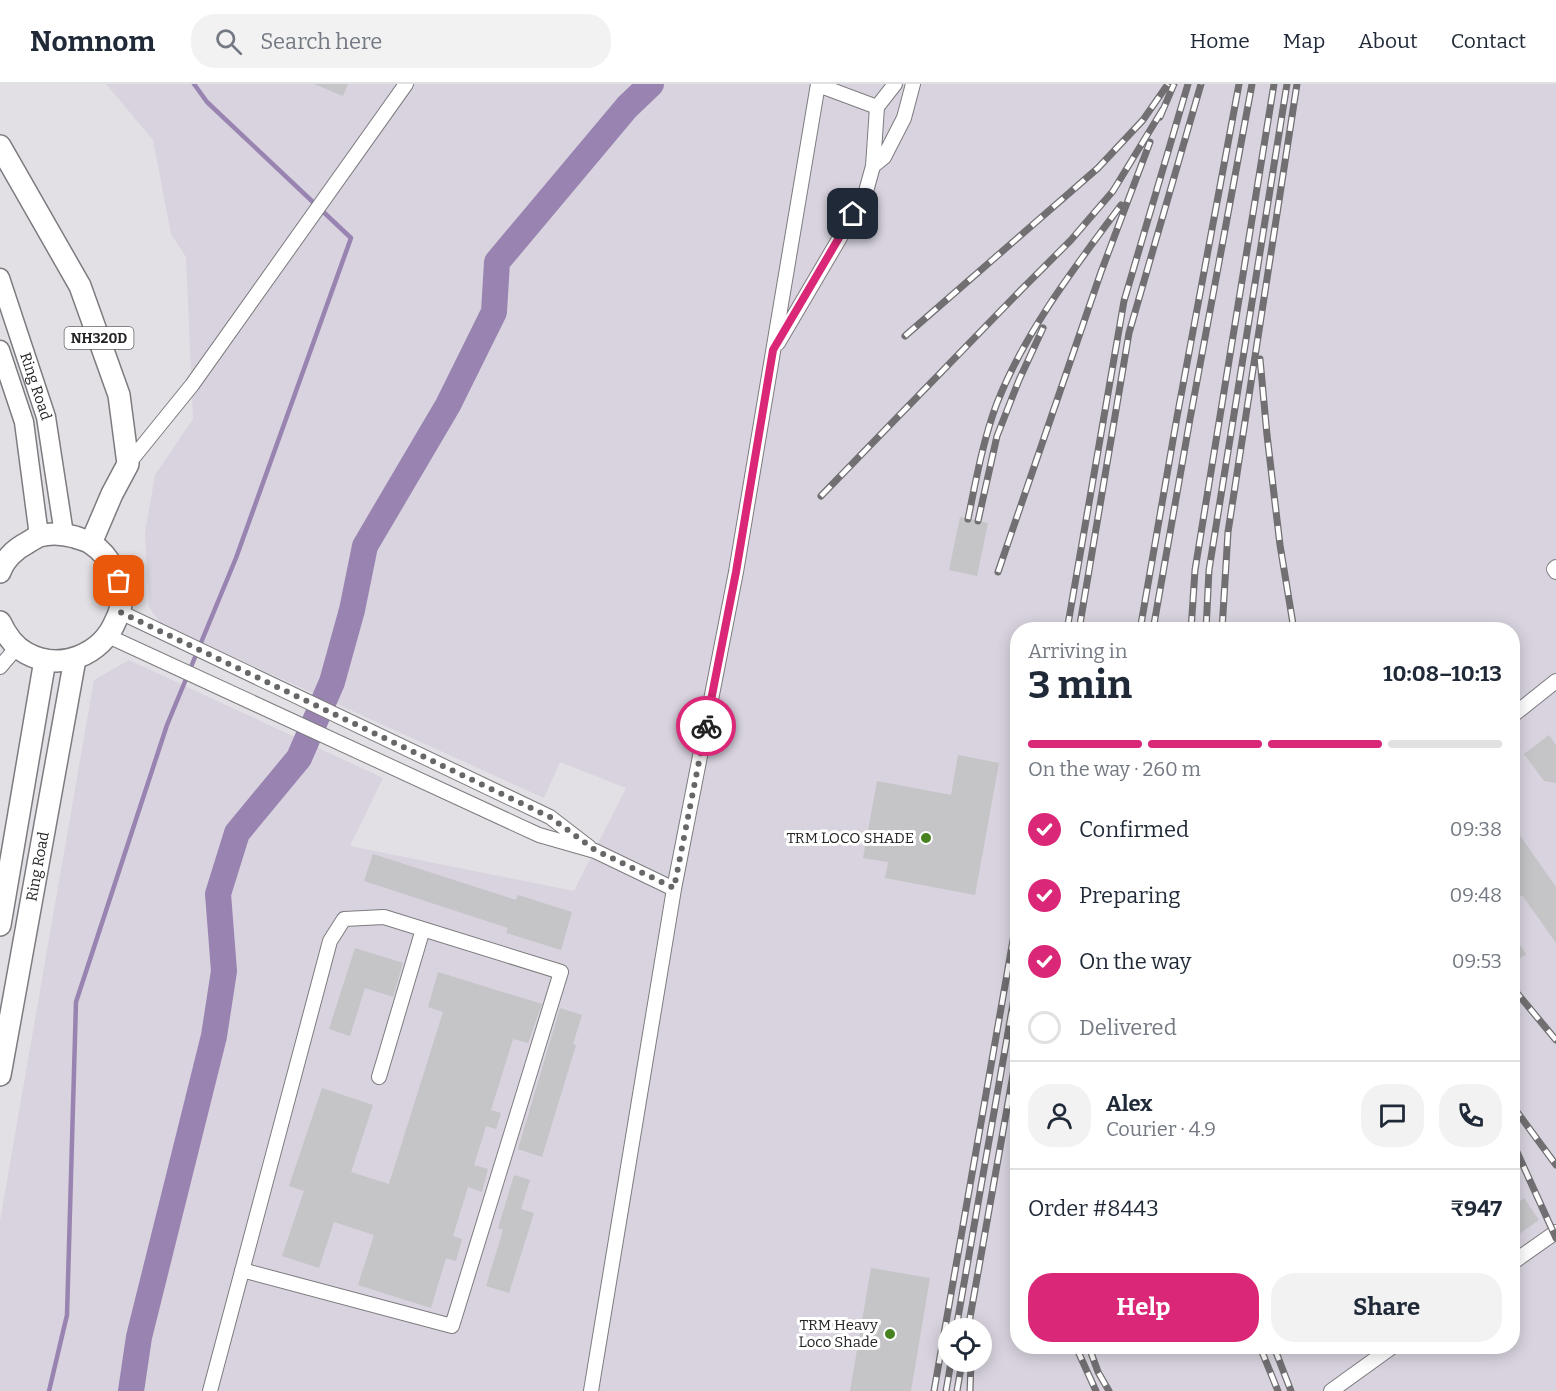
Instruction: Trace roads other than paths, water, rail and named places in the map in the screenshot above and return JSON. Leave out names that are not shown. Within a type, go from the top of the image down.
[{"type":"highway","name":"NH320D","points":[[0,146],[80,286],[119,395],[128,464]]},
{"type":"highway","points":[[91,543],[128,464]]},
{"type":"highway","points":[[1,568],[17,548],[39,536],[64,534],[91,543],[107,557],[119,581],[121,604],[120,612],[108,636],[98,647],[75,659],[51,661],[27,653],[17,647],[1,628]]},
{"type":"highway","name":"Ring Road","points":[[0,1075],[75,659]]},
{"type":"highway","name":"Ring Road","points":[[0,925],[45,660]]},
{"type":"main road","name":"Ring Road","points":[[0,278],[46,417],[64,534]]},
{"type":"main road","name":"Ring Road","points":[[0,350],[24,422],[39,536]]},
{"type":"street","points":[[128,464],[192,385],[406,84]]},
{"type":"street","points":[[773,350],[865,195],[873,166],[877,107],[895,84]]},
{"type":"street","points":[[873,166],[884,157],[904,118],[913,84]]},
{"type":"street","points":[[591,1391],[674,888],[736,572],[818,85],[877,107]]},
{"type":"street","points":[[120,612],[550,817],[595,850],[674,888]]},
{"type":"street","points":[[108,636],[539,836],[595,850]]},
{"type":"street","points":[[0,667],[17,647]]},
{"type":"street","points":[[1520,710],[1556,681]]},
{"type":"street","points":[[210,1391],[242,1270],[330,940],[344,919],[384,917],[561,972],[452,1326],[242,1270]]},
{"type":"street","points":[[379,1077],[423,929]]},
{"type":"street","points":[[1520,1257],[1556,1232]]},
{"type":"street","points":[[1331,1391],[1382,1354]]},
{"type":"waterway","points":[[49,1391],[67,1315],[76,1002],[167,725],[236,558],[351,238],[207,102],[194,84]]},
{"type":"waterway","points":[[131,1391],[139,1337],[214,1036],[224,971],[218,894],[237,833],[299,758],[332,682],[352,610],[365,546],[448,405],[494,312],[497,262],[627,107],[651,84]]},
{"type":"railway","points":[[905,336],[1098,168],[1143,120],[1168,84]]},
{"type":"railway","points":[[1160,117],[1174,84]]},
{"type":"railway","points":[[1068,622],[1124,301],[1188,84]]},
{"type":"railway","points":[[1080,622],[1129,333],[1201,84]]},
{"type":"railway","points":[[1141,622],[1239,84]]},
{"type":"railway","points":[[1154,622],[1252,84]]},
{"type":"railway","points":[[1192,622],[1195,570],[1274,84]]},
{"type":"railway","points":[[1206,622],[1209,570],[1287,84]]},
{"type":"railway","points":[[1222,622],[1228,532],[1297,84]]},
{"type":"railway","points":[[821,496],[1071,240],[1113,191],[1163,109]]},
{"type":"railway","points":[[998,572],[1101,272],[1150,142]]},
{"type":"railway","points":[[968,519],[988,431],[1009,376],[1053,300],[1121,205]]},
{"type":"railway","points":[[978,521],[997,436],[1043,328]]},
{"type":"railway","points":[[1260,359],[1280,545],[1293,622]]},
{"type":"railway","points":[[934,1391],[1010,957]]},
{"type":"railway","points":[[1520,997],[1556,1040]]},
{"type":"railway","points":[[958,1318],[1010,1021]]},
{"type":"railway","points":[[970,1318],[1010,1092]]},
{"type":"railway","points":[[1520,1116],[1556,1165]]},
{"type":"railway","points":[[1520,1159],[1556,1238]]},
{"type":"railway","points":[[1079,1354],[1096,1391]]},
{"type":"railway","points":[[1092,1354],[1098,1372],[1109,1391]]},
{"type":"railway","points":[[1263,1354],[1278,1391]]},
{"type":"railway","points":[[1277,1354],[1291,1391]]},
{"type":"railway","points":[[946,1391],[949,1372]]},
{"type":"railway","points":[[957,1391],[960,1372]]},
{"type":"railway","points":[[970,1391],[971,1372]]},
{"type":"place","name":"TRM LOCO SHADE","points":[[926,838]]},
{"type":"place","name":"TRM Heavy Loco Shade","points":[[890,1334]]}]
